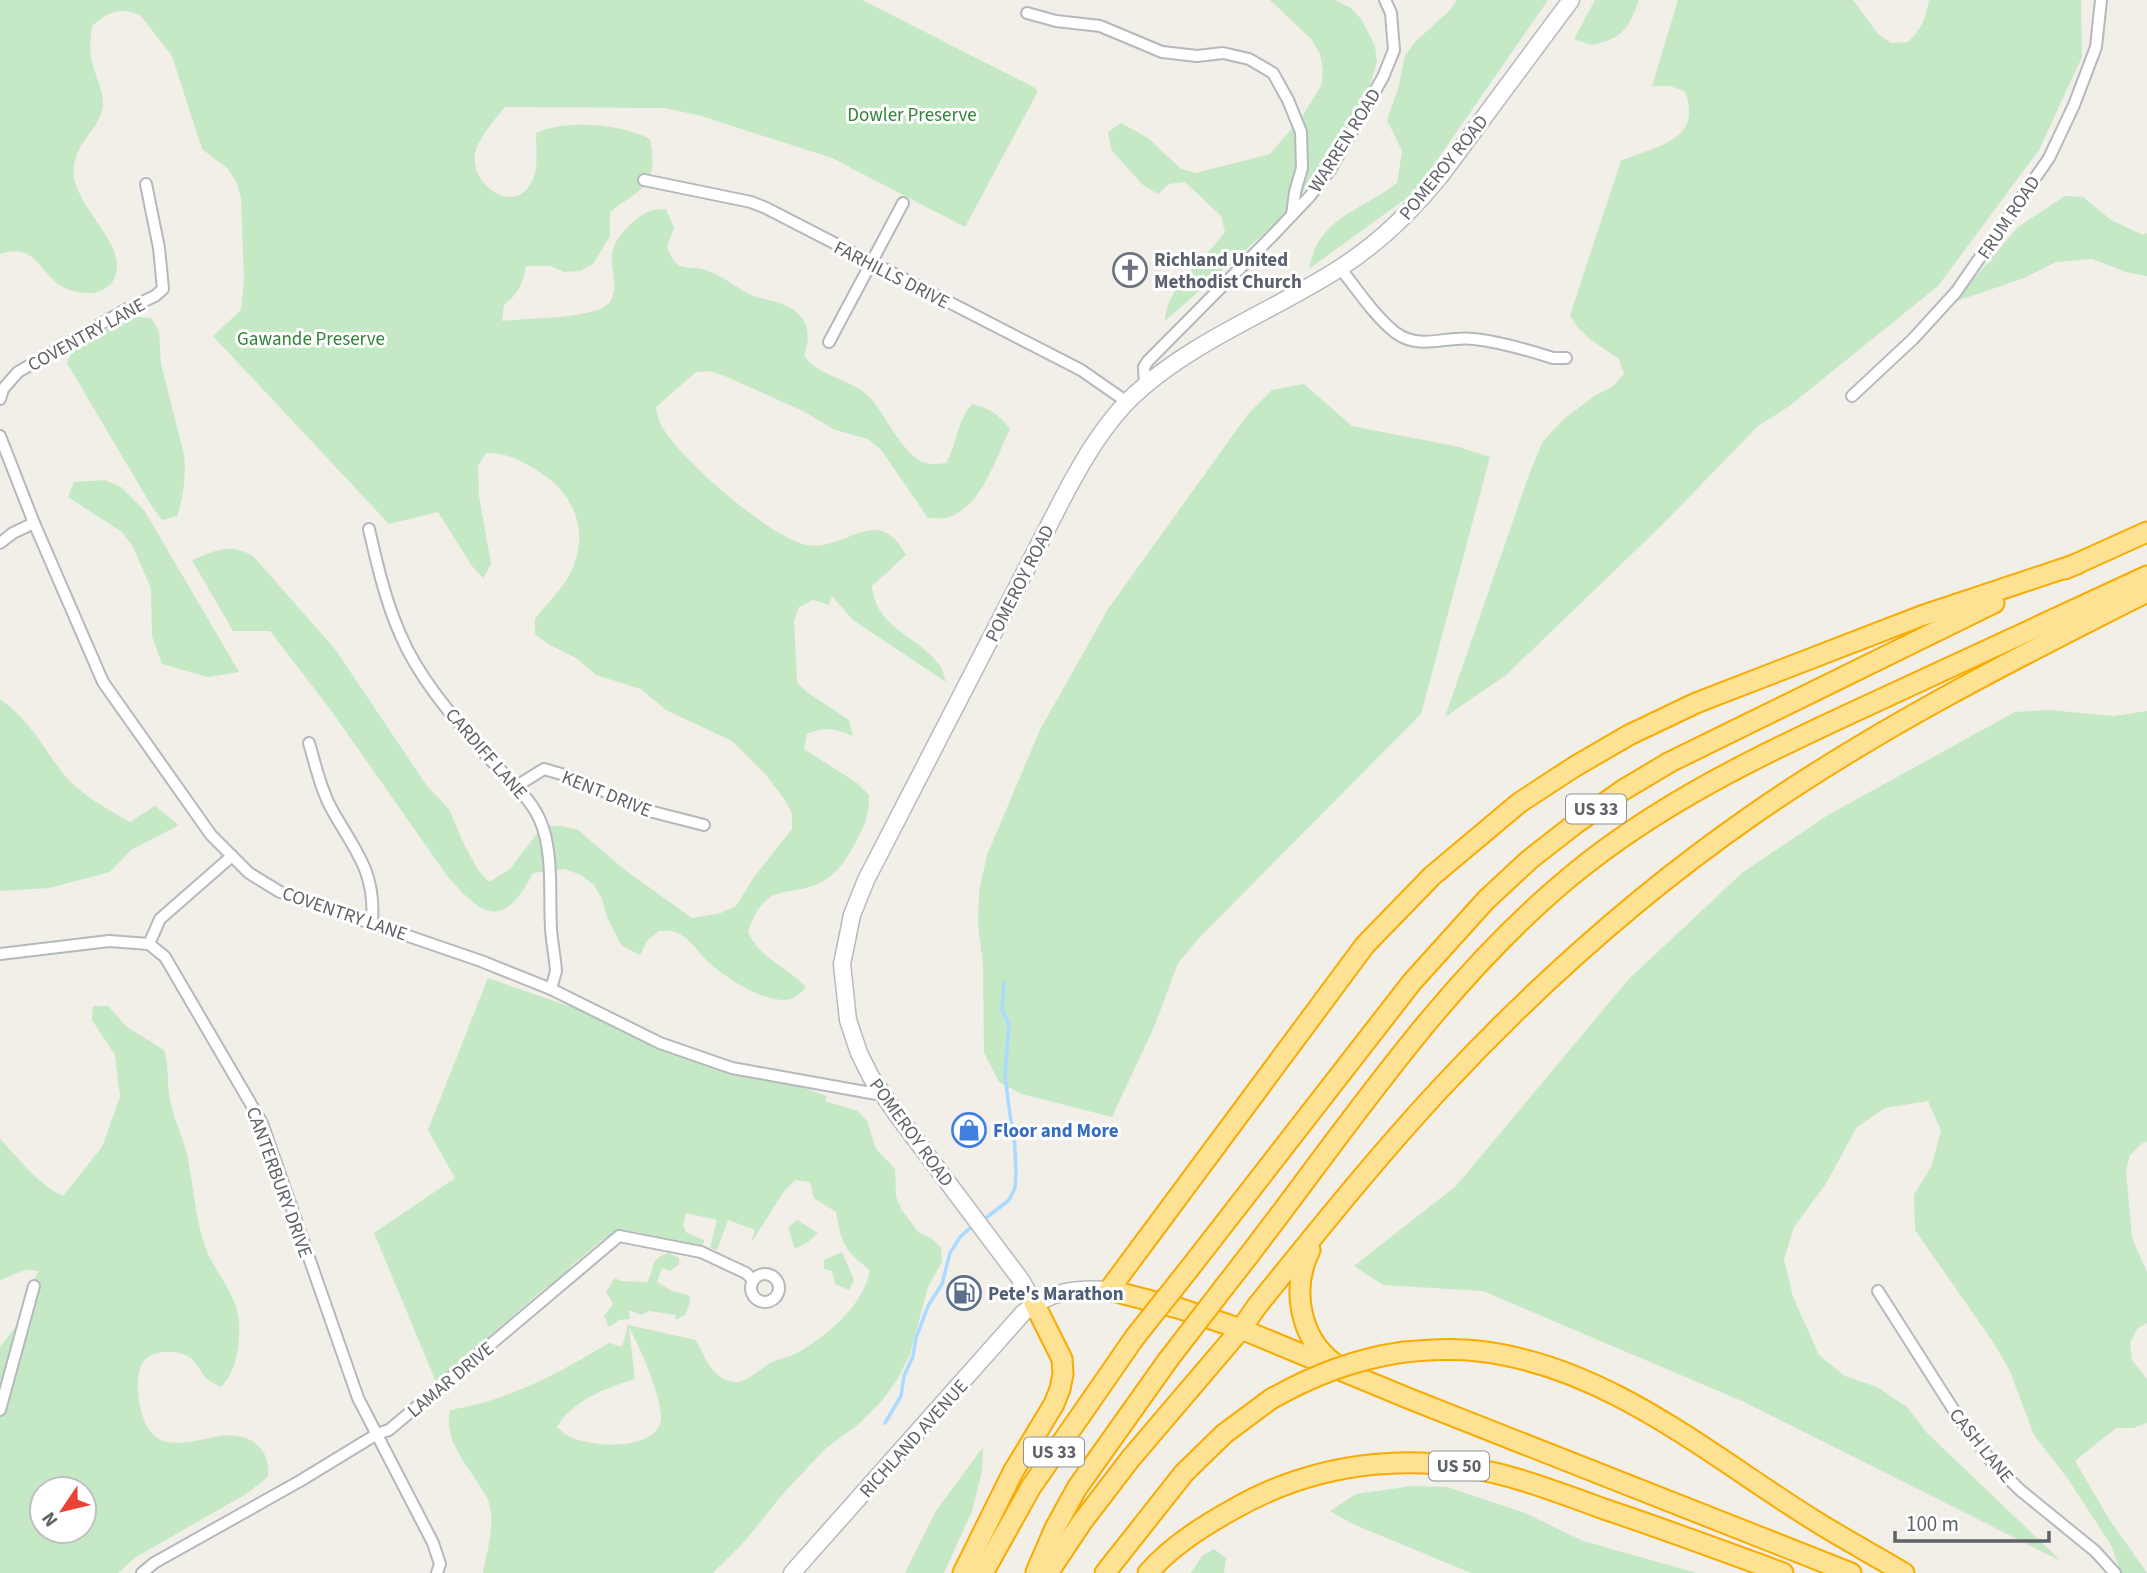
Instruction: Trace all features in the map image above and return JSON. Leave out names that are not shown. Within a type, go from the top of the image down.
[{"type":"highway","name":"US 33","points":[[983,1573],[1031,1487],[1135,1337],[1412,982],[1486,900],[1529,860],[1623,790],[1670,762],[1882,656],[2147,532]]},
{"type":"highway","points":[[1851,1573],[1241,1329],[1178,1308],[1109,1290],[1365,945],[1432,876],[1519,803],[1629,735],[1696,703],[1921,616],[2077,564]]},
{"type":"highway","name":"US 33","points":[[1035,1573],[1077,1488],[1168,1360],[1424,1026],[1466,977],[1532,910],[1635,828],[1706,783],[1826,724],[2147,576]]},
{"type":"highway","points":[[1048,1573],[1082,1522],[1131,1458],[1241,1329],[1367,1171],[1440,1088],[1528,999],[1666,881],[1753,815],[1847,753],[2008,661],[2147,592]]},
{"type":"highway","points":[[1320,1231],[1304,1263],[1299,1289],[1301,1311],[1306,1326],[1328,1359],[1347,1373]]},
{"type":"highway","points":[[963,1573],[1013,1472],[1054,1404],[1060,1389],[1062,1359],[1034,1303]]},
{"type":"highway","points":[[1105,1573],[1184,1473],[1224,1434],[1271,1399],[1300,1383],[1345,1365],[1404,1352],[1435,1349],[1478,1351],[1528,1360],[1580,1378],[1654,1417],[1813,1520],[1904,1573]]},
{"type":"highway","name":"US 50","points":[[1148,1573],[1182,1543],[1216,1519],[1252,1498],[1295,1479],[1381,1463],[1415,1462],[1463,1467],[1521,1480],[1783,1573]]},
{"type":"highway","points":[[1578,1466],[1678,1517],[1815,1573]]},
{"type":"street","name":"WARREN ROAD","points":[[1145,385],[1144,367],[1148,361],[1292,215],[1330,170],[1383,77],[1394,50],[1391,13],[1385,0]]},
{"type":"street","name":"POMEROY ROAD","points":[[1034,1303],[1021,1280],[882,1095],[859,1053],[845,1003],[842,964],[856,902],[890,831],[1081,464],[1128,402],[1145,385],[1191,352],[1340,268],[1385,234],[1424,196],[1571,0]]},
{"type":"street","name":"FRUM ROAD","points":[[1852,396],[1913,339],[1956,292],[2049,158],[2074,105],[2096,47],[2101,0]]},
{"type":"street","points":[[1027,13],[1056,21],[1100,26],[1162,52],[1197,56],[1223,53],[1249,60],[1273,74],[1289,100],[1301,132],[1302,168],[1292,215]]},
{"type":"street","name":"FARHILLS DRIVE","points":[[644,180],[751,202],[1081,370],[1128,402]]},
{"type":"street","name":"COVENTRY LANE","points":[[0,399],[3,389],[18,372],[125,310],[155,296],[163,289],[159,248],[146,184]]},
{"type":"street","points":[[830,342],[903,203]]},
{"type":"street","points":[[1340,268],[1395,332],[1411,341],[1424,343],[1460,338],[1475,339],[1553,358],[1566,358]]},
{"type":"street","name":"COVENTRY LANE","points":[[0,436],[34,523],[103,682],[211,835],[249,873],[280,892],[481,961],[551,989],[660,1043],[732,1068],[882,1095]]},
{"type":"street","points":[[0,543],[34,523]]},
{"type":"street","name":"CARDIFF LANE","points":[[369,528],[401,636],[416,663],[447,708],[515,787],[526,796],[540,820],[547,845],[556,971],[551,989]]},
{"type":"street","points":[[309,743],[329,804],[353,841],[368,872],[373,903],[372,922]]},
{"type":"street","name":"KENT DRIVE","points":[[515,787],[544,769],[568,776],[653,812],[704,825]]},
{"type":"street","points":[[0,954],[109,941],[149,944],[160,919],[232,856]]},
{"type":"street","name":"CANTERBURY DRIVE","points":[[149,944],[165,957],[262,1123],[358,1398],[433,1543],[440,1564],[437,1573]]},
{"type":"street","name":"LAMAR DRIVE","points":[[142,1573],[154,1563],[377,1434],[389,1430],[619,1236],[701,1252],[746,1273],[753,1280]]},
{"type":"street","points":[[0,1410],[34,1286]]},
{"type":"street","points":[[1034,1303],[1065,1291],[1109,1290]]},
{"type":"street","name":"CASH LANE","points":[[1878,1292],[1960,1420],[1991,1461],[2020,1490],[2095,1551],[2115,1573]]},
{"type":"street","name":"RICHLAND AVENUE","points":[[792,1573],[1034,1303]]},
{"type":"green space","points":[[0,0],[862,0],[1037,89],[965,227],[832,158],[698,115],[664,108],[505,107],[477,147],[477,172],[484,183],[492,191],[514,197],[524,192],[534,176],[537,157],[536,133],[563,126],[594,125],[625,130],[650,139],[650,177],[639,191],[610,212],[610,236],[593,264],[580,271],[564,272],[550,266],[526,266],[519,288],[504,305],[502,321],[575,315],[590,312],[609,303],[614,291],[612,255],[616,242],[632,223],[644,214],[652,210],[666,209],[674,228],[667,247],[675,262],[683,267],[714,273],[751,295],[782,304],[798,313],[807,331],[804,356],[817,368],[857,387],[872,399],[902,443],[919,460],[931,464],[946,463],[963,419],[972,404],[994,413],[1010,429],[985,482],[968,505],[945,518],[928,518],[882,451],[868,439],[835,430],[805,412],[727,377],[711,371],[696,372],[656,407],[660,423],[670,438],[704,475],[771,528],[807,545],[835,542],[872,530],[884,532],[895,539],[906,555],[872,586],[875,601],[890,623],[931,656],[941,668],[946,682],[853,620],[832,596],[829,605],[813,600],[799,607],[794,621],[797,682],[808,693],[849,720],[853,736],[835,730],[819,730],[807,734],[804,749],[857,783],[869,795],[869,802],[862,830],[839,868],[825,880],[812,886],[772,896],[756,914],[748,931],[766,955],[806,987],[797,996],[784,1000],[772,999],[748,989],[715,968],[689,941],[673,931],[659,931],[647,941],[640,955],[621,945],[594,885],[581,875],[564,869],[533,873],[513,903],[503,910],[483,909],[472,902],[448,877],[330,709],[270,631],[233,631],[192,560],[222,549],[236,549],[253,556],[335,649],[427,786],[449,809],[478,870],[489,882],[510,869],[535,836],[547,826],[562,826],[578,830],[625,870],[692,918],[721,913],[736,906],[754,877],[792,829],[792,813],[785,800],[766,775],[732,741],[666,710],[641,689],[596,675],[576,658],[535,634],[535,619],[566,581],[578,551],[577,521],[572,507],[554,483],[515,458],[486,453],[478,466],[479,496],[491,564],[483,578],[472,566],[438,512],[389,524],[213,336],[241,310],[244,281],[241,199],[237,183],[228,169],[202,149],[172,56],[141,16],[127,11],[115,12],[92,26],[91,58],[103,104],[97,122],[81,146],[74,165],[78,190],[116,256],[117,268],[113,281],[97,292],[74,291],[56,283],[37,262],[23,252],[0,254]]},
{"type":"green space","points":[[1270,0],[1335,0],[1351,8],[1362,20],[1375,46],[1377,62],[1368,91],[1337,147],[1285,215],[1165,321],[1172,295],[1225,232],[1221,216],[1185,182],[1169,184],[1158,194],[1143,185],[1111,149],[1108,132],[1121,123],[1148,138],[1181,169],[1196,173],[1270,154],[1303,115],[1321,86],[1323,70],[1320,54],[1312,40]]},
{"type":"green space","points":[[1457,0],[1548,0],[1415,192],[1309,269],[1321,238],[1331,227],[1397,183],[1402,151],[1387,120],[1398,89],[1405,56],[1415,42],[1450,10]]},
{"type":"green space","points":[[1595,0],[1639,0],[1623,31],[1611,39],[1592,45],[1574,39]]},
{"type":"green space","points":[[1678,0],[1853,0],[1878,34],[1891,43],[1908,42],[1913,37],[1922,23],[1929,0],[2081,0],[2082,57],[2039,150],[1938,286],[1788,407],[1758,426],[1663,524],[1506,675],[1445,717],[1543,441],[1565,418],[1596,395],[1612,387],[1624,374],[1619,359],[1590,339],[1578,328],[1570,315],[1621,161],[1672,140],[1682,132],[1688,122],[1689,109],[1685,92],[1671,86],[1652,86]]},
{"type":"green space","points":[[2065,196],[2083,197],[2111,220],[2143,235],[2147,233],[2147,276],[2126,272],[2092,259],[2056,262],[2024,278],[1954,302],[2018,227]]},
{"type":"green space","points":[[135,317],[151,318],[159,331],[161,364],[184,455],[184,486],[177,516],[162,520],[67,363],[73,348]]},
{"type":"green space","points":[[1304,384],[1352,426],[1459,447],[1490,457],[1421,714],[1200,937],[1178,963],[1154,1027],[1112,1117],[1022,1094],[999,1082],[984,1053],[983,964],[978,925],[979,892],[987,855],[1040,730],[1108,609],[1248,414],[1272,390]]},
{"type":"green space","points":[[105,480],[121,487],[144,510],[239,672],[208,677],[162,664],[152,636],[151,588],[132,545],[122,532],[68,497],[74,482]]},
{"type":"green space","points":[[0,699],[21,717],[67,778],[88,797],[130,822],[155,806],[179,825],[131,850],[110,872],[49,888],[0,891]]},
{"type":"green space","points":[[2049,710],[2114,716],[2147,711],[2147,1142],[2142,1143],[2130,1155],[2126,1171],[2132,1238],[2147,1272],[2147,1323],[2137,1329],[2130,1343],[2132,1360],[2147,1379],[2147,1423],[2133,1428],[2116,1428],[2075,1461],[2109,1519],[2147,1573],[2121,1573],[2111,1545],[2068,1479],[2034,1435],[2010,1371],[1993,1342],[1915,1230],[1914,1195],[1931,1167],[1941,1131],[1928,1101],[1885,1108],[1857,1127],[1825,1185],[1794,1227],[1784,1259],[1793,1297],[1819,1355],[1845,1376],[1877,1387],[1907,1407],[1927,1433],[2061,1561],[1742,1401],[1483,1291],[1383,1285],[1354,1266],[1456,1186],[1628,980],[1742,873],[1828,815],[2015,712]]},
{"type":"green space","points":[[488,978],[827,1096],[825,1101],[858,1111],[867,1121],[876,1149],[895,1169],[896,1197],[902,1210],[918,1232],[931,1238],[941,1248],[942,1262],[928,1287],[910,1354],[897,1380],[880,1403],[860,1423],[825,1449],[781,1496],[745,1541],[713,1573],[483,1573],[490,1535],[490,1507],[455,1445],[449,1423],[450,1410],[513,1393],[609,1343],[622,1347],[628,1325],[696,1340],[717,1374],[729,1381],[739,1382],[770,1363],[797,1353],[832,1328],[860,1295],[870,1270],[854,1257],[845,1245],[836,1212],[814,1198],[810,1182],[795,1180],[784,1191],[751,1243],[755,1230],[728,1220],[717,1250],[710,1248],[717,1220],[686,1213],[683,1226],[687,1233],[704,1240],[702,1249],[637,1232],[602,1240],[572,1265],[560,1280],[545,1288],[436,1382],[374,1233],[455,1178],[428,1130]],"holes":[[[629,1328],[656,1390],[661,1416],[660,1424],[654,1433],[632,1443],[619,1444],[592,1443],[566,1435],[557,1427],[571,1410],[602,1391],[635,1379]]]},
{"type":"green space","points":[[93,1006],[108,1006],[127,1027],[164,1050],[170,1101],[187,1154],[200,1230],[208,1254],[235,1304],[239,1322],[236,1357],[231,1373],[221,1387],[207,1379],[193,1360],[183,1354],[163,1352],[144,1360],[138,1379],[143,1416],[152,1433],[167,1442],[187,1442],[231,1435],[249,1439],[266,1457],[268,1477],[246,1494],[136,1557],[118,1573],[0,1573],[0,1347],[19,1322],[25,1295],[39,1271],[25,1270],[0,1280],[0,1139],[37,1178],[63,1196],[102,1147],[120,1097],[115,1055],[92,1020]]},
{"type":"green space","points":[[797,1220],[818,1233],[795,1249],[788,1228]]},
{"type":"green space","points":[[842,1252],[854,1280],[849,1290],[835,1284],[832,1271],[824,1269],[824,1260]]},
{"type":"green space","points":[[669,1253],[679,1258],[679,1264],[670,1271],[662,1268],[657,1282],[672,1291],[689,1295],[690,1303],[685,1315],[675,1320],[676,1315],[649,1311],[641,1315],[629,1310],[630,1319],[619,1320],[609,1327],[604,1316],[613,1304],[606,1292],[615,1278],[621,1281],[647,1282],[656,1260]]},
{"type":"green space","points":[[983,1447],[982,1471],[972,1511],[944,1573],[905,1573],[936,1511]]},
{"type":"green space","points":[[1412,1486],[1447,1487],[1525,1513],[1583,1541],[1697,1573],[1471,1573],[1353,1524],[1330,1511],[1356,1494]]},
{"type":"green space","points":[[1214,1549],[1226,1558],[1224,1573],[1191,1573],[1202,1556]]},
{"type":"waterway","points":[[986,1218],[1009,1200],[1015,1188],[1014,1130],[1005,1076],[1009,1024],[1002,1010],[1004,982]]},
{"type":"waterway","points":[[885,1423],[901,1396],[904,1376],[913,1356],[916,1338],[928,1306],[942,1284],[950,1253],[960,1237],[970,1228]]},
{"type":"place","name":"Richland United Methodist Church","points":[[1130,270]]},
{"type":"place","name":"Floor and More","points":[[969,1130]]},
{"type":"place","name":"Pete's Marathon","points":[[964,1293]]},
{"type":"park label","name":"Dowler Preserve","points":[[912,114]]},
{"type":"park label","name":"Gawande Preserve","points":[[311,338]]}]
